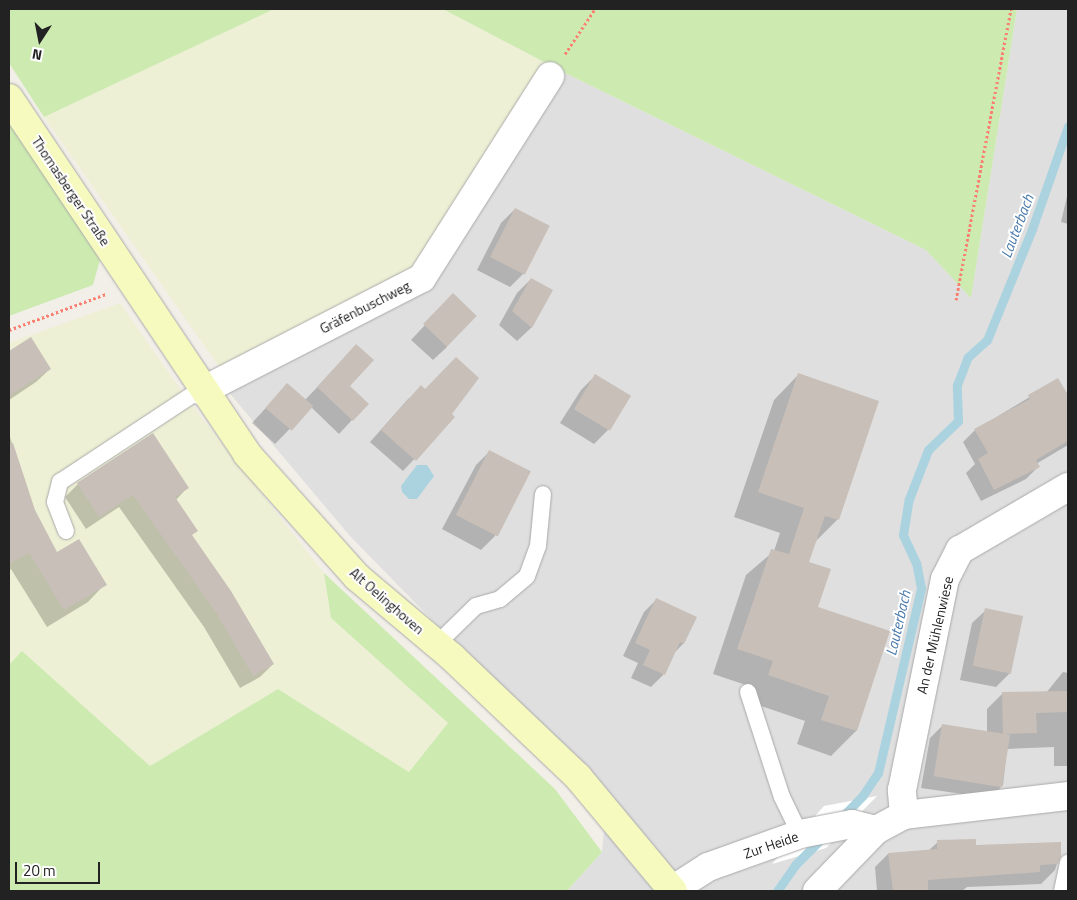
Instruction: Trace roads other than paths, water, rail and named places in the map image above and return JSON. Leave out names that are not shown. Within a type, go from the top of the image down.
[{"type":"main road","name":"Thomasberger Straße","points":[[9,98],[132,284]]},
{"type":"main road","name":"Alt Oelinghoven","points":[[132,284],[247,454],[357,578],[437,644],[583,782],[673,890]]},
{"type":"street","name":"Gräfenbuschweg","points":[[202,390],[422,278],[550,76]]},
{"type":"street","name":"An der Mühlenwiese","points":[[904,815],[902,790],[945,579],[960,550],[1068,487]]},
{"type":"street","name":"Zur Heide","points":[[673,890],[708,866],[800,834],[864,827],[904,815],[1068,796]]},
{"type":"street","name":"Zur Heide","points":[[818,891],[864,827]]},
{"type":"lane","points":[[66,531],[55,502],[60,482],[202,390]]},
{"type":"lane","points":[[437,644],[476,606],[500,599],[527,576],[538,546],[543,494]]},
{"type":"lane","points":[[748,692],[782,797],[800,834]]},
{"type":"lane","points":[[1062,891],[1068,863]]},
{"type":"water","points":[[417,465],[427,465],[434,476],[417,499],[409,499],[402,492],[401,486]]},
{"type":"waterway","name":"Lauterbach","points":[[840,819],[863,795],[878,773],[921,588],[916,563],[903,535],[909,499],[928,450],[958,421],[957,385],[968,357],[987,340],[1032,229],[1068,126]]},
{"type":"waterway","name":"Lauterbach","points":[[777,891],[795,865],[823,837]]}]
